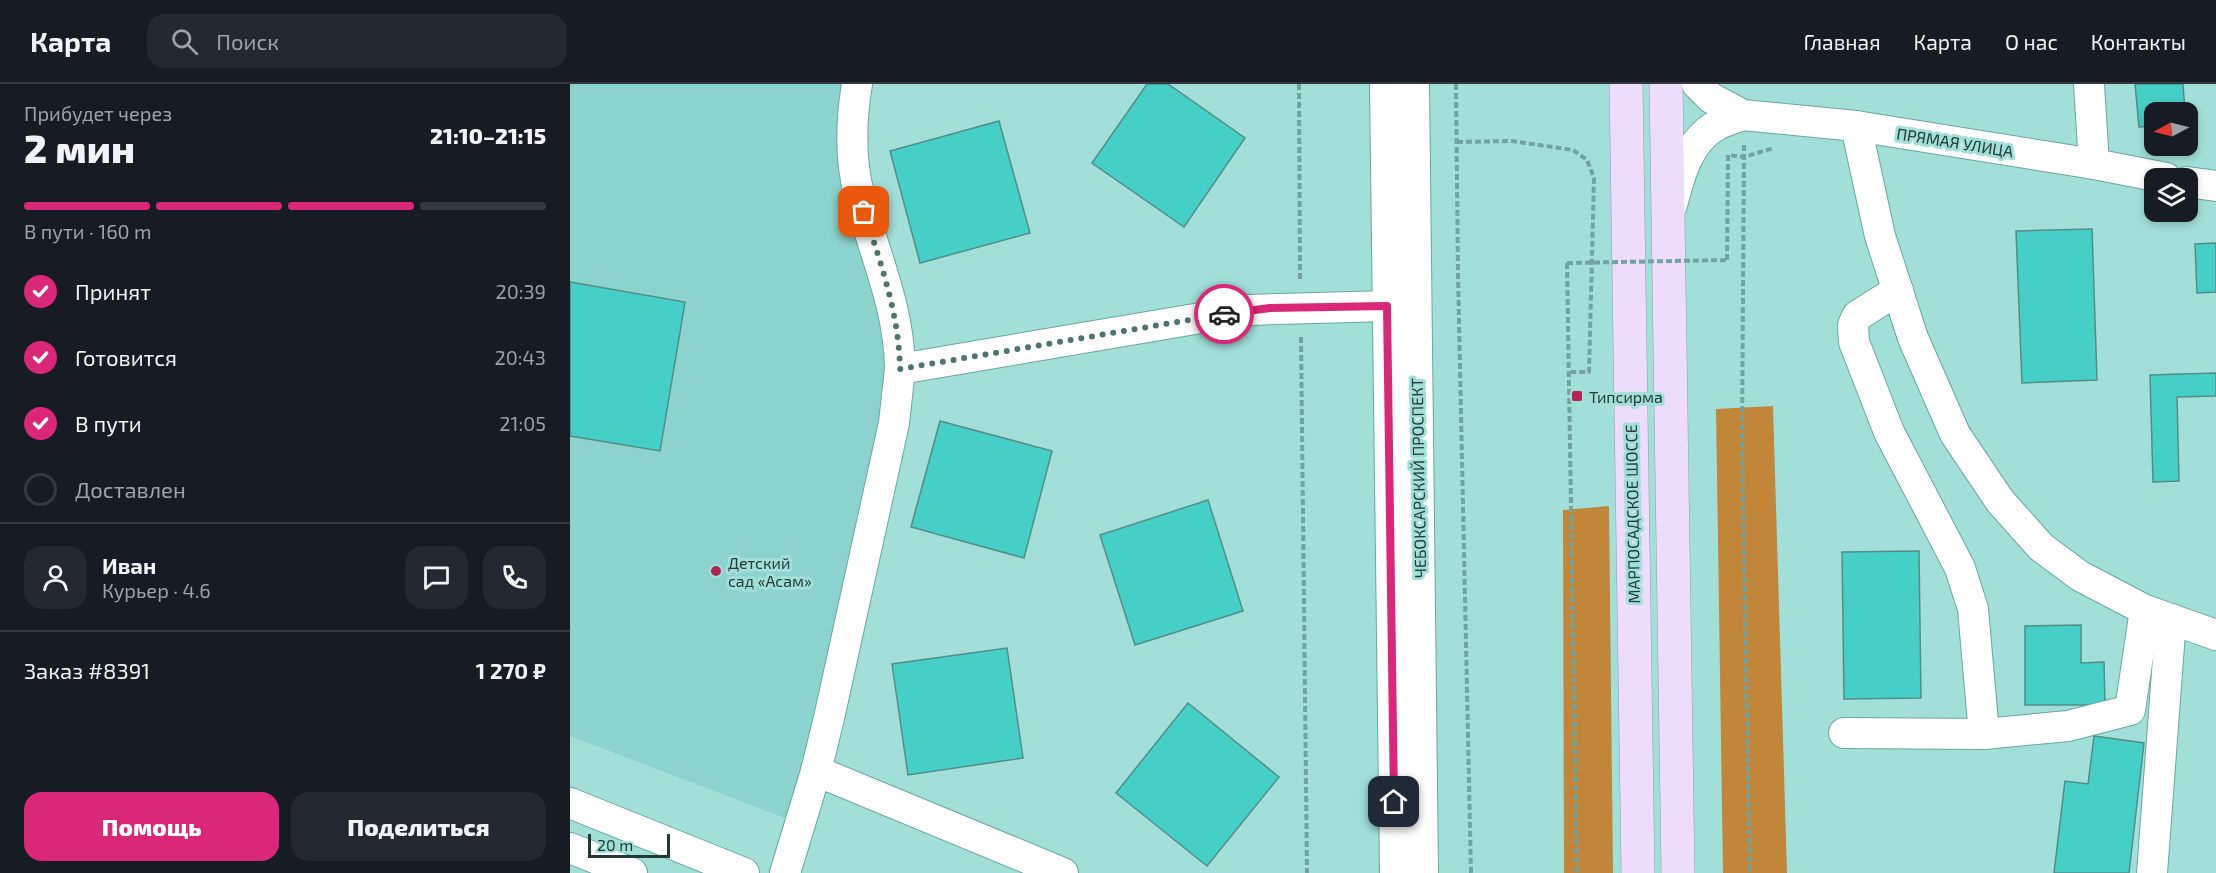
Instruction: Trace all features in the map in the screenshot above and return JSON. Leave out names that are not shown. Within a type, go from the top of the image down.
[{"type":"main road","name":"МАРПОСАДСКОЕ ШОССЕ","points":[[1626,84],[1638,873]]},
{"type":"main road","points":[[1666,84],[1678,873]]},
{"type":"street","points":[[785,873],[816,771],[894,423],[900,369],[898,330],[894,308],[858,194],[852,132],[857,84]]},
{"type":"street","name":"ЧЕБОКСАРСКИЙ ПРОСПЕКТ","points":[[1385,84],[1395,873]]},
{"type":"street","name":"ЧЕБОКСАРСКИЙ ПРОСПЕКТ","points":[[1414,84],[1423,873]]},
{"type":"street","points":[[1697,84],[1711,98],[1743,115]]},
{"type":"street","points":[[2089,84],[2094,165]]},
{"type":"street","points":[[1668,217],[1682,168],[1699,138],[1717,125],[1743,115]]},
{"type":"street","name":"ПРЯМАЯ УЛИЦА","points":[[1743,115],[1856,126],[2144,174]]},
{"type":"street","points":[[1856,126],[1881,236],[1913,338],[1955,434],[2001,501],[2041,547],[2080,576],[2158,614],[2216,635]]},
{"type":"street","points":[[2198,184],[2216,186]]},
{"type":"street","points":[[1898,290],[1857,316],[1853,326],[1854,342],[1889,432],[1960,568],[1974,609],[1984,734]]},
{"type":"street","points":[[900,369],[1248,310],[1387,306]]},
{"type":"street","points":[[1844,733],[1984,734],[2068,726],[2130,710],[2158,614]]},
{"type":"street","points":[[2152,873],[2158,614]]},
{"type":"street","points":[[816,771],[1063,873]]},
{"type":"street","points":[[570,803],[744,873]]},
{"type":"street","points":[[570,848],[632,873]]},
{"type":"path","points":[[1299,84],[1300,291]]},
{"type":"path","points":[[1456,84],[1471,873]]},
{"type":"path","points":[[1743,115],[1742,442],[1750,873]]},
{"type":"path","points":[[1457,142],[1512,141],[1573,150],[1587,160],[1594,178],[1589,372],[1568,372]]},
{"type":"path","points":[[1577,873],[1567,262],[1726,260],[1728,156],[1744,156]]},
{"type":"path","points":[[1301,327],[1307,873]]},
{"type":"shaded area","name":"Детский сад «Асам»","points":[[570,84],[857,84],[853,104],[898,330],[801,824],[570,736]]},
{"type":"shaded area","points":[[1773,406],[1787,873],[1723,873],[1716,409]]},
{"type":"shaded area","points":[[1609,506],[1613,873],[1564,873],[1563,510]]},
{"type":"building","points":[[1147,84],[1168,84],[1245,138],[1184,227],[1092,163]]},
{"type":"building","points":[[2135,84],[2183,84],[2184,102],[2144,102],[2144,127],[2139,127]]},
{"type":"building","points":[[999,121],[1030,233],[920,263],[890,151]]},
{"type":"building","points":[[2092,229],[2097,380],[2022,383],[2016,231]]},
{"type":"building","points":[[2216,243],[2216,292],[2197,293],[2195,244]]},
{"type":"building","points":[[570,282],[685,302],[660,451],[570,436]]},
{"type":"building","points":[[2216,373],[2216,396],[2177,397],[2179,481],[2153,482],[2150,375]]},
{"type":"building","points":[[940,421],[1052,451],[1024,558],[911,527]]},
{"type":"building","points":[[1208,500],[1243,611],[1135,645],[1100,535]]},
{"type":"building","points":[[1919,551],[1921,698],[1844,699],[1842,552]]},
{"type":"building","points":[[2081,625],[2081,663],[2104,662],[2105,705],[2025,705],[2025,626]]},
{"type":"building","points":[[1007,648],[1023,758],[908,775],[892,664]]},
{"type":"building","points":[[1188,703],[1279,777],[1207,866],[1116,793]]},
{"type":"building","points":[[2094,736],[2144,743],[2129,873],[2054,873],[2065,781],[2088,784]]},
{"type":"way so far","points":[[864,212],[894,308],[898,330],[900,369],[1224,314]]},
{"type":"place","name":"Типсирма","points":[[1577,396]]},
{"type":"place","name":"Детский сад «Асам»","points":[[716,571]]},
{"type":"route","points":[[1224,314],[1270,308],[1387,306],[1394,802]]}]
